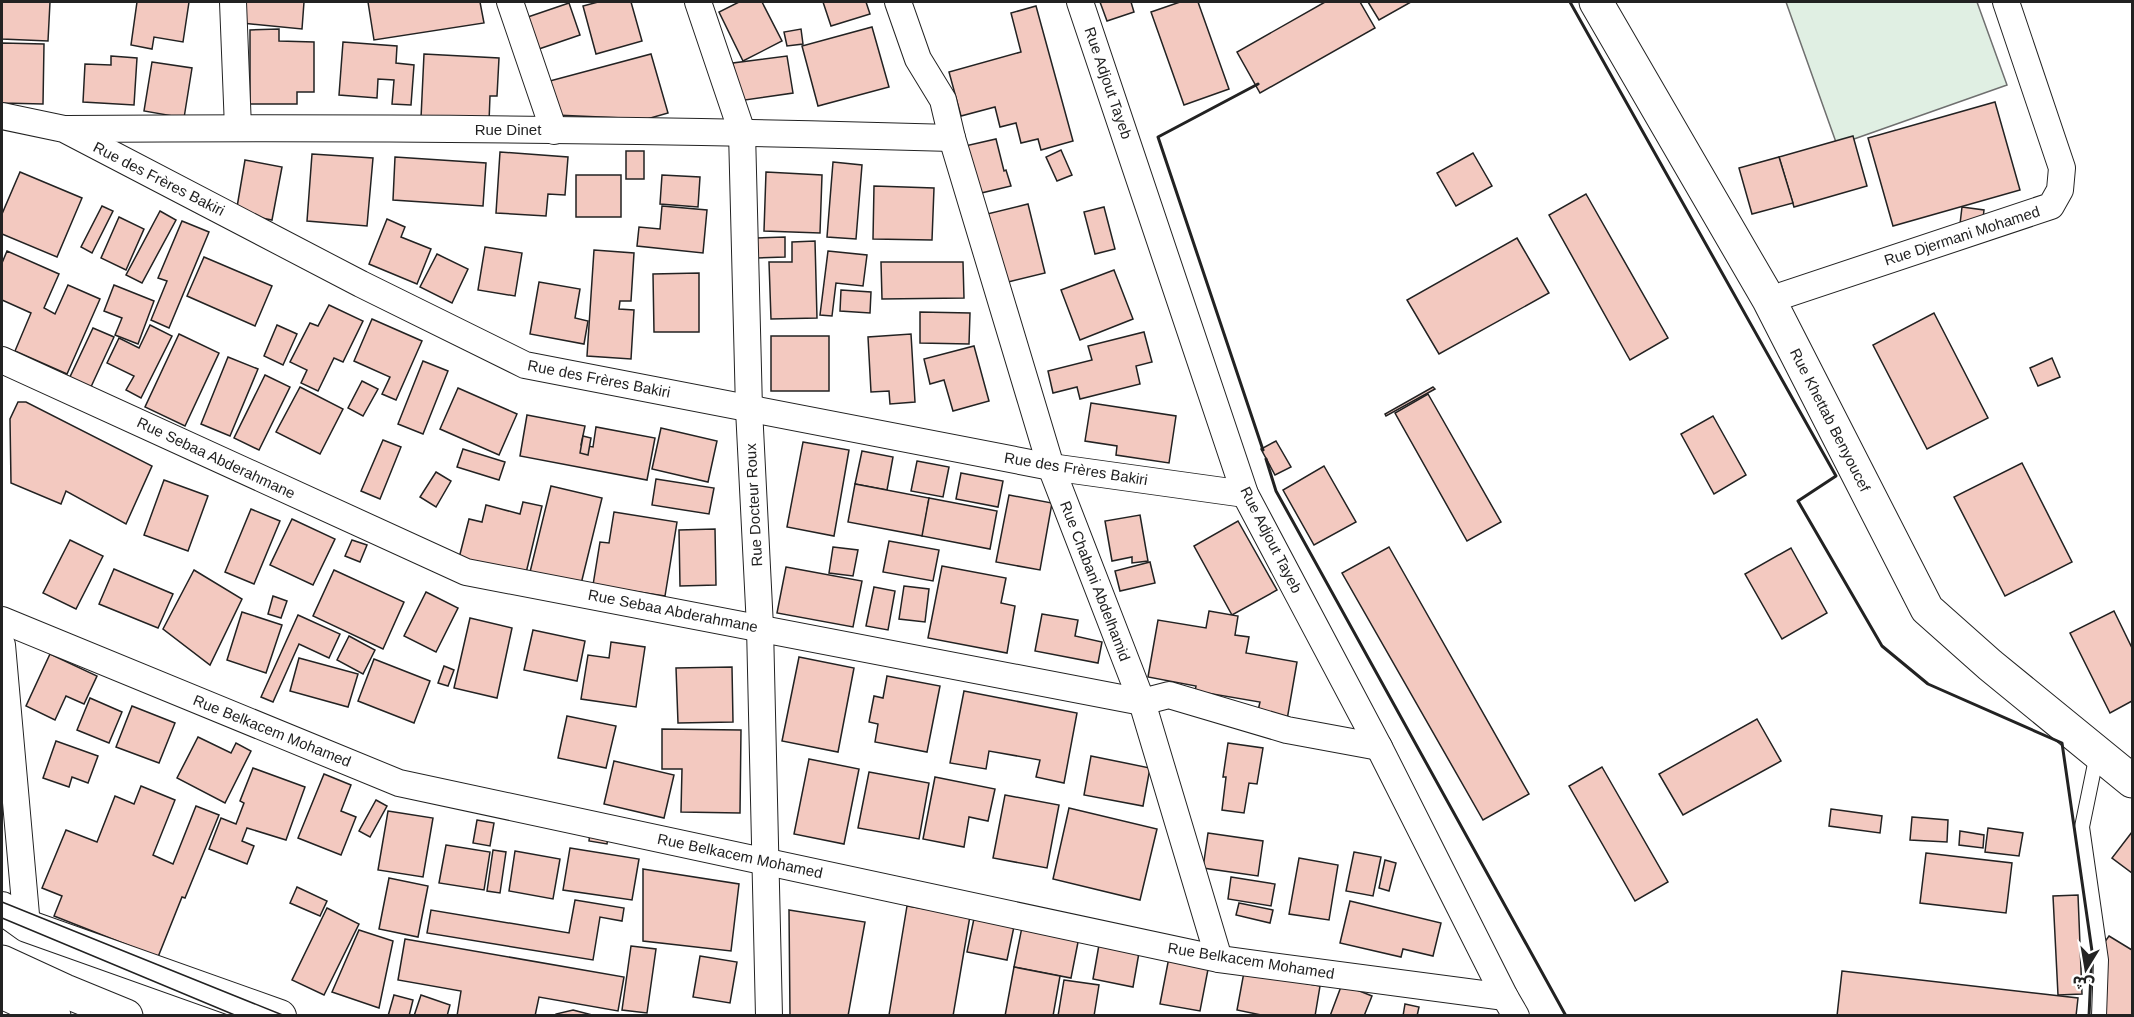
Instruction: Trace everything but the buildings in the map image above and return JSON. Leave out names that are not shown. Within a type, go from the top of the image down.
[{"type":"main road","name":"Rue Khettab Benyoucef","points":[[1599,5],[1769,300],[1927,609],[1990,665],[2133,781]]},
{"type":"main road","points":[[2,962],[126,1016]]},
{"type":"main road","points":[[2,992],[54,1016]]},
{"type":"street","points":[[232,2],[238,128]]},
{"type":"street","points":[[510,2],[554,130]]},
{"type":"street","name":"Rue Docteur Roux","points":[[698,2],[742,132],[749,408],[759,627],[769,1016]]},
{"type":"street","name":"Rue Chabani Abdelhamid","points":[[898,2],[918,58],[944,99],[952,138],[1051,467],[1142,702],[1219,959]]},
{"type":"street","name":"Rue Adjout Tayeb","points":[[1080,2],[1245,494],[1378,747],[1510,1006]]},
{"type":"street","name":"Rue Djermani Mohamed","points":[[1769,300],[2051,206],[2060,190],[2062,168],[2006,2]]},
{"type":"street","name":"Rue des Frères Bakiri","points":[[2,116],[64,129],[361,284],[525,365],[1051,467],[1245,494]]},
{"type":"street","name":"Rue Dinet","points":[[64,129],[554,130],[952,138]]},
{"type":"street","name":"Rue Sebaa Abderahmane","points":[[2,360],[466,572],[1142,702],[1169,694],[1287,730],[1378,747]]},
{"type":"street","name":"Rue Belkacem Mohamed","points":[[2,620],[399,783],[1219,959],[1510,1006]]},
{"type":"street","points":[[2,645],[27,926]]},
{"type":"street","points":[[2,908],[27,926],[280,1016]]},
{"type":"lane","points":[[2097,752],[2082,827],[2101,960],[2098,1016]]},
{"type":"green space","points":[[1786,2],[1977,2],[2007,85],[1837,145]]},
{"type":"tram line","points":[[2,902],[285,1016]]},
{"type":"tram line","points":[[2,918],[237,1016]]},
{"type":"wall","points":[[1570,2],[1836,476],[1798,501],[1882,646],[1928,684],[2062,743],[2092,951],[2089,1016]]},
{"type":"wall","points":[[1258,84],[1158,137],[1263,450]]},
{"type":"wall","points":[[1266,459],[1276,491],[1566,1016]]}]
